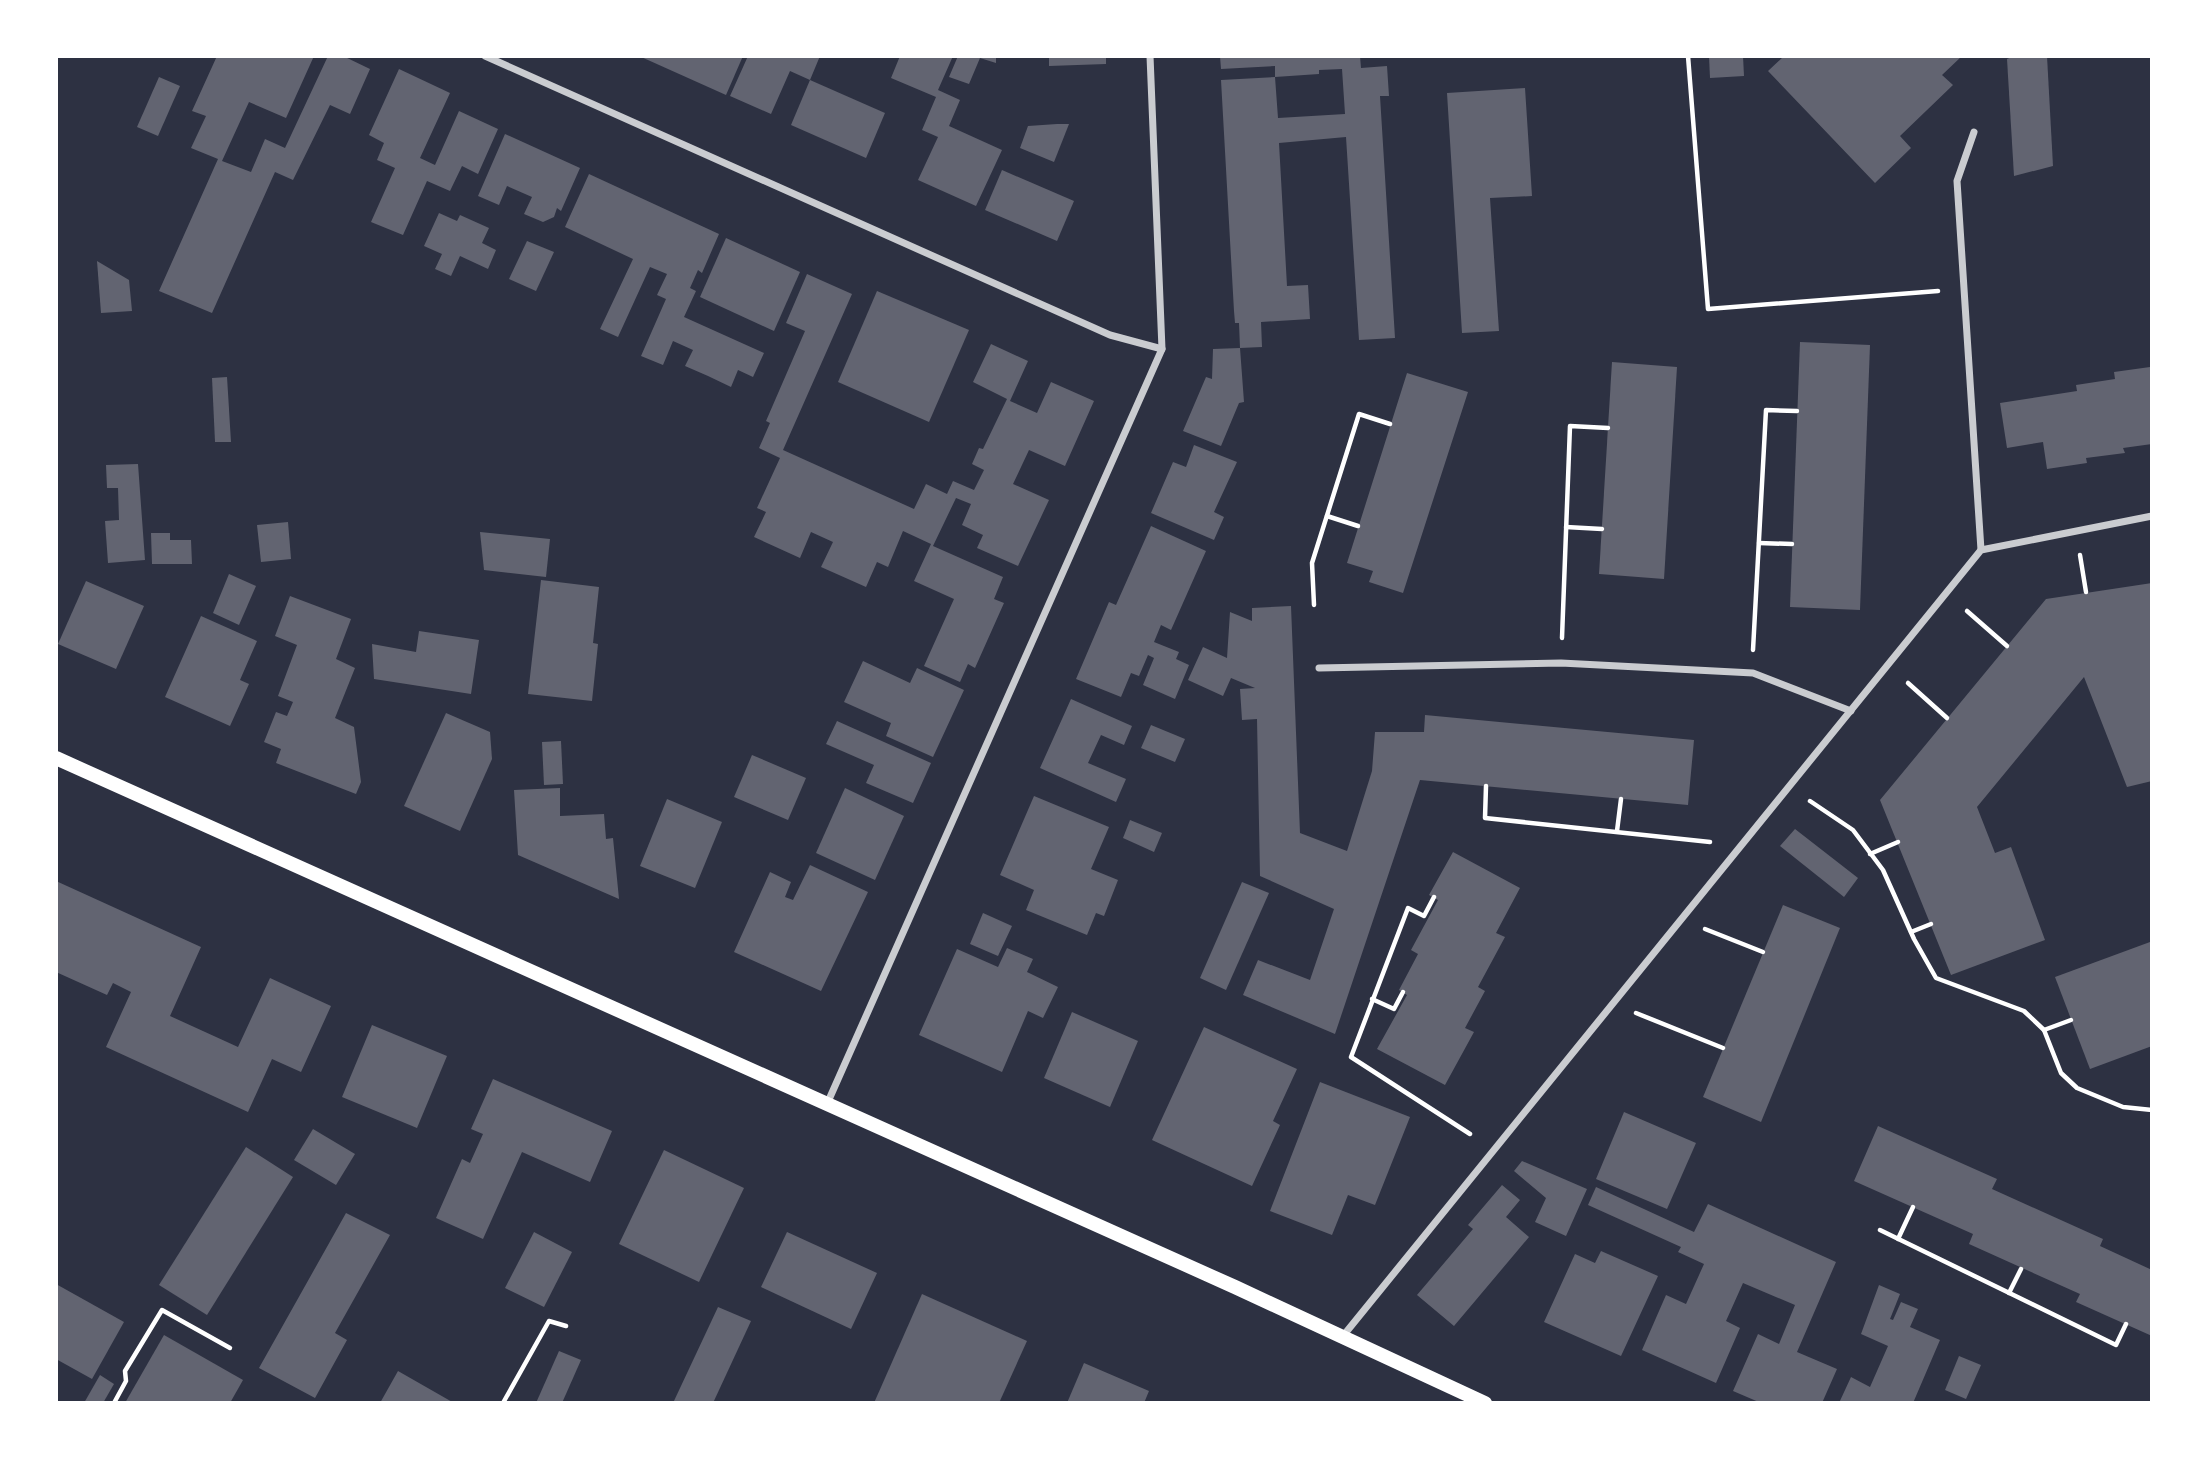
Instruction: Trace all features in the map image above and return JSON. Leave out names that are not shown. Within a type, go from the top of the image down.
[{"type":"main road","points":[[56,758],[1343,1336],[1485,1403]]},
{"type":"street","points":[[485,56],[1110,335],[1162,349]]},
{"type":"street","points":[[827,1104],[1162,349],[1150,56]]},
{"type":"street","points":[[1975,132],[1956,181],[1981,550]]},
{"type":"street","points":[[1343,1336],[1981,550],[2152,516]]},
{"type":"street","points":[[1319,668],[1561,663],[1753,673],[1851,711]]},
{"type":"path","points":[[1688,56],[1708,309],[1964,289]]},
{"type":"path","points":[[1753,650],[1766,410],[1797,411]]},
{"type":"path","points":[[1314,605],[1312,564],[1359,414],[1390,424]]},
{"type":"path","points":[[1562,638],[1570,426],[1608,428]]},
{"type":"path","points":[[1327,516],[1358,526]]},
{"type":"path","points":[[1566,527],[1602,528]]},
{"type":"path","points":[[1759,543],[1792,544]]},
{"type":"path","points":[[2079,554],[2087,592]]},
{"type":"path","points":[[1967,611],[2007,646]]},
{"type":"path","points":[[1908,683],[1947,718]]},
{"type":"path","points":[[1486,786],[1485,818],[1710,842]]},
{"type":"path","points":[[1617,831],[1621,799]]},
{"type":"path","points":[[1810,801],[1853,830],[1883,870],[1911,932],[1937,978],[2024,1011],[2044,1030],[2061,1073],[2077,1088],[2123,1107],[2152,1110]]},
{"type":"path","points":[[1870,854],[1898,842]]},
{"type":"path","points":[[1434,897],[1424,915],[1408,908],[1351,1057],[1470,1134]]},
{"type":"path","points":[[1911,932],[1931,924]]},
{"type":"path","points":[[1705,929],[1763,952]]},
{"type":"path","points":[[1372,999],[1394,1009],[1403,992]]},
{"type":"path","points":[[1636,1013],[1723,1048]]},
{"type":"path","points":[[2044,1030],[2071,1020]]},
{"type":"path","points":[[1898,1239],[1913,1207]]},
{"type":"path","points":[[1880,1230],[2116,1345],[2126,1324]]},
{"type":"path","points":[[2009,1293],[2021,1269]]},
{"type":"path","points":[[114,1403],[126,1381],[125,1371],[162,1310],[230,1348]]},
{"type":"path","points":[[503,1403],[549,1321],[566,1326]]},
{"type":"building","points":[[217,56],[314,56],[286,118],[249,102],[222,161],[251,172],[265,139],[285,148],[328,56],[343,56],[370,69],[350,114],[330,105],[293,180],[275,172],[212,313],[159,291],[218,159],[191,148],[206,116],[192,111]]},
{"type":"building","points":[[639,56],[743,56],[726,95]]},
{"type":"building","points":[[748,56],[820,56],[810,80],[790,71],[771,114],[730,96]]},
{"type":"building","points":[[900,56],[953,56],[938,90],[960,100],[949,126],[1002,150],[976,206],[918,180],[938,137],[922,130],[936,97],[891,78]]},
{"type":"building","points":[[958,56],[996,56],[996,63],[980,58],[969,84],[949,77]]},
{"type":"building","points":[[1049,56],[1106,56],[1106,64],[1049,66]]},
{"type":"building","points":[[1220,56],[1360,56],[1361,68],[1387,66],[1389,96],[1380,96],[1395,338],[1359,340],[1346,137],[1279,143],[1287,286],[1308,285],[1310,319],[1261,322],[1262,347],[1240,348],[1239,323],[1235,323],[1234,311],[1221,80],[1275,77],[1275,66],[1221,69]],"holes":[[[1342,69],[1345,114],[1278,118],[1275,77],[1319,74],[1319,70]]]},
{"type":"building","points":[[1709,56],[1743,56],[1744,76],[1710,78]]},
{"type":"building","points":[[1784,56],[1962,56],[1942,75],[1953,85],[1900,136],[1911,148],[1875,183],[1768,71]]},
{"type":"building","points":[[2014,56],[2047,56],[2053,166],[2014,176],[2007,59]]},
{"type":"building","points":[[399,69],[450,93],[420,158],[435,165],[459,111],[498,129],[478,174],[462,166],[450,191],[427,181],[403,235],[371,222],[395,168],[377,160],[384,143],[369,135]]},
{"type":"building","points":[[159,77],[180,86],[158,136],[137,127]]},
{"type":"building","points":[[810,80],[885,113],[866,158],[791,125]]},
{"type":"building","points":[[1525,88],[1532,196],[1490,198],[1499,331],[1462,333],[1447,93]]},
{"type":"building","points":[[1069,124],[1054,162],[1020,148],[1028,126]]},
{"type":"building","points":[[505,134],[580,168],[561,211],[557,208],[554,217],[543,222],[524,214],[532,197],[507,186],[499,205],[478,196]]},
{"type":"building","points":[[1002,170],[1074,201],[1057,241],[985,210]]},
{"type":"building","points":[[589,174],[719,234],[702,273],[698,270],[690,288],[696,291],[684,317],[764,353],[753,377],[738,370],[731,387],[685,366],[693,350],[673,341],[663,365],[641,356],[666,299],[657,295],[667,274],[650,267],[618,337],[600,329],[633,259],[565,227]]},
{"type":"building","points":[[439,213],[457,221],[460,215],[489,228],[482,243],[496,250],[488,269],[460,256],[451,276],[435,269],[442,254],[424,246]]},
{"type":"building","points":[[726,238],[800,272],[774,331],[700,297]]},
{"type":"building","points":[[527,241],[554,252],[536,291],[509,279]]},
{"type":"building","points":[[97,261],[129,280],[132,311],[101,313]]},
{"type":"building","points":[[807,274],[852,294],[783,450],[914,509],[926,484],[947,494],[953,481],[974,490],[984,470],[972,464],[979,448],[983,449],[1007,399],[973,382],[991,344],[1028,361],[1010,401],[1037,413],[1051,382],[1094,401],[1065,466],[1029,450],[1013,484],[1049,500],[1018,566],[977,548],[983,535],[962,525],[971,504],[956,498],[933,546],[1003,577],[994,599],[1004,603],[975,668],[968,664],[960,682],[924,666],[954,599],[914,581],[931,544],[903,531],[888,567],[877,562],[866,587],[821,567],[833,542],[811,532],[800,558],[754,537],[766,512],[757,508],[780,458],[759,448],[770,423],[766,421],[805,331],[786,323]]},
{"type":"building","points":[[877,291],[969,330],[929,422],[838,382]]},
{"type":"building","points":[[1800,342],[1870,345],[1860,610],[1790,607]]},
{"type":"building","points":[[1240,348],[1244,402],[1239,403],[1221,446],[1183,431],[1206,377],[1212,379],[1213,349]]},
{"type":"building","points":[[1612,362],[1677,367],[1664,579],[1599,574]]},
{"type":"building","points":[[2150,367],[2152,444],[2123,448],[2125,453],[2086,458],[2087,463],[2047,469],[2043,442],[2007,448],[2000,403],[2077,391],[2076,385],[2115,379],[2114,372]]},
{"type":"building","points":[[1407,373],[1468,392],[1403,593],[1369,582],[1373,571],[1347,563]]},
{"type":"building","points":[[227,377],[231,442],[215,442],[212,378]]},
{"type":"building","points":[[1194,445],[1237,462],[1214,512],[1224,517],[1214,540],[1151,513],[1173,462],[1186,467]]},
{"type":"building","points":[[138,464],[145,560],[108,563],[105,521],[119,520],[118,488],[107,488],[106,465]]},
{"type":"building","points":[[288,522],[291,559],[261,562],[257,525]]},
{"type":"building","points":[[1151,526],[1206,551],[1171,630],[1161,625],[1154,642],[1179,652],[1176,659],[1189,665],[1175,699],[1143,685],[1154,658],[1148,655],[1139,676],[1131,673],[1121,697],[1076,679],[1109,602],[1116,605]]},
{"type":"building","points":[[480,532],[550,539],[546,577],[484,570]]},
{"type":"building","points":[[151,533],[170,533],[170,540],[191,540],[192,564],[152,564]]},
{"type":"building","points":[[229,574],[256,586],[239,625],[213,613]]},
{"type":"building","points":[[541,580],[599,587],[593,643],[598,644],[592,701],[528,694]]},
{"type":"building","points":[[86,581],[144,606],[116,669],[58,644]]},
{"type":"building","points":[[2152,583],[2152,781],[2127,787],[2084,677],[1977,807],[1995,853],[2011,847],[2045,940],[1951,975],[1880,800],[2046,599]]},
{"type":"building","points":[[290,596],[351,619],[336,659],[355,668],[335,718],[354,727],[361,782],[356,794],[276,763],[281,749],[264,742],[276,712],[287,716],[293,702],[278,696],[297,645],[275,636]]},
{"type":"building","points":[[1291,606],[1300,833],[1347,851],[1372,771],[1375,732],[1424,732],[1425,715],[1694,740],[1688,805],[1420,780],[1335,1034],[1243,995],[1258,960],[1310,980],[1334,909],[1260,876],[1257,719],[1242,720],[1240,689],[1255,688],[1231,678],[1223,696],[1188,680],[1203,647],[1227,658],[1230,612],[1252,621],[1252,608]]},
{"type":"building","points":[[201,616],[257,641],[240,680],[249,684],[230,726],[165,697]]},
{"type":"building","points":[[419,631],[479,640],[471,694],[374,679],[372,644],[416,652]]},
{"type":"building","points":[[863,661],[910,683],[917,668],[964,690],[933,757],[886,736],[891,723],[844,702]]},
{"type":"building","points":[[1071,699],[1132,726],[1124,745],[1101,735],[1088,763],[1126,779],[1116,802],[1040,768]]},
{"type":"building","points":[[446,713],[490,732],[492,759],[460,831],[404,806]]},
{"type":"building","points":[[837,721],[931,763],[913,803],[866,783],[874,765],[826,744]]},
{"type":"building","points":[[1151,725],[1185,739],[1175,762],[1141,748]]},
{"type":"building","points":[[561,741],[563,784],[544,785],[542,742]]},
{"type":"building","points":[[752,755],[806,778],[788,820],[734,797]]},
{"type":"building","points":[[560,788],[560,816],[604,814],[606,839],[613,838],[619,899],[518,855],[514,790]]},
{"type":"building","points":[[845,788],[904,816],[875,880],[816,853]]},
{"type":"building","points":[[1034,796],[1109,827],[1091,869],[1118,880],[1104,916],[1096,913],[1087,935],[1026,910],[1034,890],[1000,875]]},
{"type":"building","points":[[667,799],[722,822],[695,888],[640,866]]},
{"type":"building","points":[[1130,820],[1162,833],[1154,852],[1123,838]]},
{"type":"building","points":[[1795,829],[1858,878],[1844,897],[1780,846]]},
{"type":"building","points":[[1453,852],[1520,888],[1496,933],[1505,937],[1478,987],[1485,991],[1465,1028],[1474,1032],[1445,1085],[1377,1049],[1407,995],[1399,990],[1418,954],[1411,950],[1438,900],[1429,895]]},
{"type":"building","points":[[810,865],[868,892],[821,991],[734,952],[770,872],[791,882],[785,897],[793,900]]},
{"type":"building","points":[[56,881],[201,947],[170,1016],[238,1047],[270,978],[331,1006],[301,1072],[272,1059],[248,1112],[106,1047],[131,992],[113,983],[107,995],[56,972]]},
{"type":"building","points":[[1242,882],[1269,893],[1226,990],[1200,978]]},
{"type":"building","points":[[1783,905],[1840,928],[1761,1122],[1703,1097]]},
{"type":"building","points":[[983,913],[1012,926],[998,956],[970,944]]},
{"type":"building","points":[[2150,942],[2152,1046],[2090,1069],[2055,977]]},
{"type":"building","points":[[1007,948],[1033,959],[1027,972],[1058,987],[1043,1018],[1028,1011],[1002,1072],[919,1035],[957,949],[998,967]]},
{"type":"building","points":[[1072,1012],[1138,1041],[1110,1107],[1044,1078]]},
{"type":"building","points":[[372,1025],[447,1056],[417,1128],[342,1097]]},
{"type":"building","points":[[1204,1027],[1297,1069],[1273,1121],[1280,1125],[1252,1186],[1152,1140]]},
{"type":"building","points":[[493,1079],[612,1131],[590,1182],[522,1152],[483,1239],[436,1218],[462,1159],[470,1163],[483,1134],[471,1129]]},
{"type":"building","points":[[1320,1082],[1410,1117],[1375,1205],[1348,1195],[1332,1235],[1270,1211]]},
{"type":"building","points":[[1624,1112],[1696,1143],[1667,1209],[1596,1179]]},
{"type":"building","points":[[1878,1126],[1997,1179],[1992,1189],[2103,1239],[2100,1246],[2152,1270],[2152,1336],[2076,1302],[2080,1294],[1969,1244],[1973,1234],[1854,1181]]},
{"type":"building","points":[[313,1129],[355,1154],[336,1185],[294,1160]]},
{"type":"building","points":[[246,1147],[293,1177],[207,1315],[159,1285]]},
{"type":"building","points":[[664,1150],[744,1188],[699,1282],[619,1244]]},
{"type":"building","points":[[1522,1161],[1587,1189],[1566,1236],[1535,1222],[1546,1198],[1514,1171]]},
{"type":"building","points":[[1502,1185],[1520,1200],[1506,1217],[1529,1237],[1454,1326],[1417,1295],[1473,1229],[1468,1225]]},
{"type":"building","points":[[1596,1187],[1694,1232],[1708,1204],[1836,1262],[1797,1352],[1837,1369],[1822,1403],[1761,1403],[1733,1391],[1758,1334],[1779,1344],[1795,1305],[1743,1283],[1726,1321],[1740,1328],[1716,1383],[1642,1350],[1666,1295],[1686,1304],[1704,1264],[1678,1252],[1681,1247],[1588,1205]]},
{"type":"building","points":[[346,1213],[390,1235],[335,1333],[347,1340],[315,1398],[259,1368]]},
{"type":"building","points":[[534,1232],[572,1252],[544,1307],[505,1288]]},
{"type":"building","points":[[787,1232],[877,1273],[851,1329],[761,1287]]},
{"type":"building","points":[[1601,1251],[1658,1276],[1621,1356],[1544,1322],[1575,1254],[1595,1263]]},
{"type":"building","points":[[56,1284],[124,1322],[92,1379],[56,1359]]},
{"type":"building","points":[[1879,1285],[1900,1294],[1890,1319],[1893,1320],[1901,1302],[1918,1309],[1910,1327],[1940,1340],[1913,1403],[1839,1403],[1851,1377],[1870,1387],[1888,1346],[1861,1334]]},
{"type":"building","points":[[922,1294],[1027,1341],[999,1403],[874,1403]]},
{"type":"building","points":[[718,1307],[751,1321],[713,1403],[673,1403]]},
{"type":"building","points":[[164,1335],[243,1380],[230,1403],[125,1403]]},
{"type":"building","points":[[559,1351],[581,1360],[562,1403],[536,1403]]},
{"type":"building","points":[[1959,1356],[1981,1365],[1966,1399],[1945,1390]]},
{"type":"building","points":[[1084,1363],[1149,1391],[1144,1403],[1067,1403]]},
{"type":"building","points":[[398,1371],[454,1403],[380,1403]]},
{"type":"building","points":[[100,1375],[114,1384],[103,1403],[84,1403]]}]
